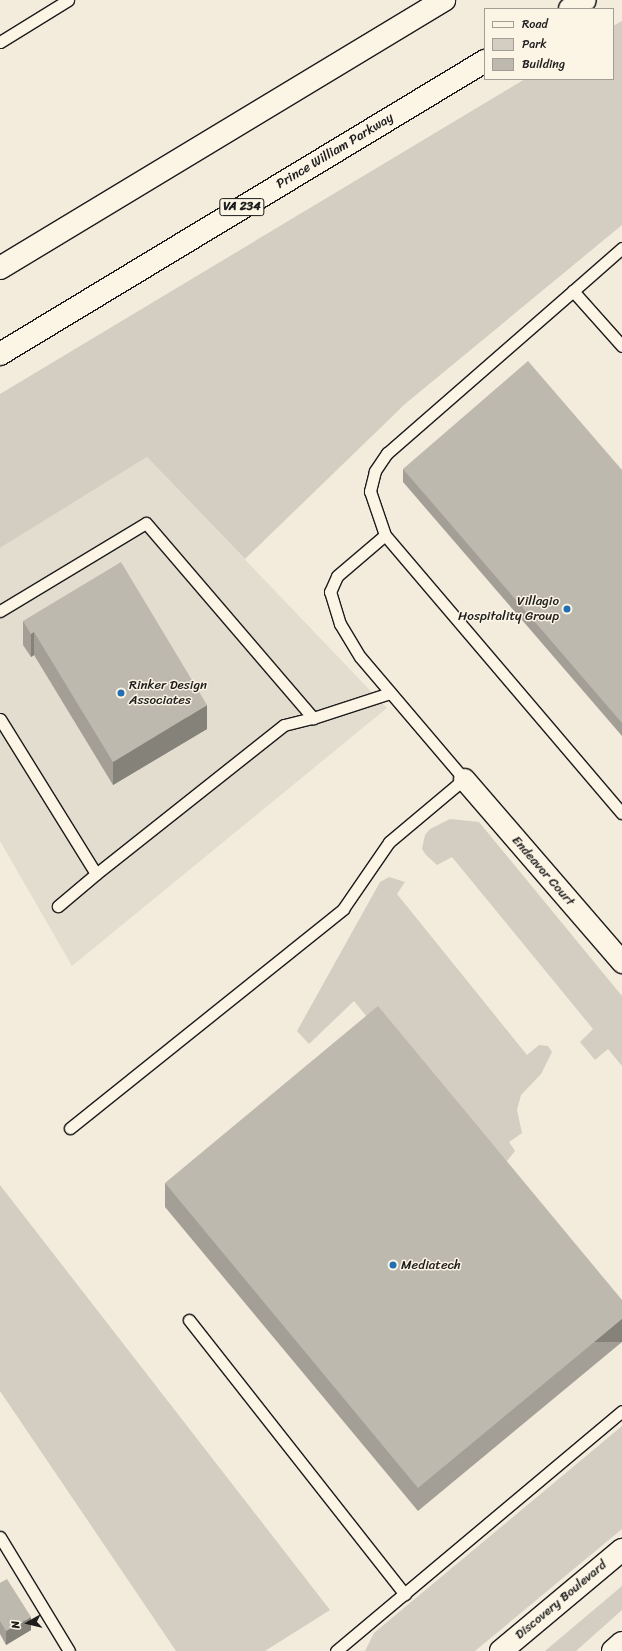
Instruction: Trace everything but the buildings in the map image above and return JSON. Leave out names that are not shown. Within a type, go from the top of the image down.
[{"type":"main road","points":[[0,268],[444,0]]},
{"type":"main road","points":[[572,8],[585,0]]},
{"type":"main road","name":"Prince William Parkway","points":[[0,354],[484,62]]},
{"type":"main road","name":"Discovery Boulevard","points":[[501,1651],[622,1550]]},
{"type":"main road","points":[[613,1651],[622,1643]]},
{"type":"street","name":"Endeavor Court","points":[[464,779],[622,961]]},
{"type":"lane","points":[[0,42],[68,0]]},
{"type":"lane","points":[[622,248],[387,454],[375,471],[370,491],[385,535],[622,813]]},
{"type":"lane","points":[[573,291],[622,346]]},
{"type":"lane","points":[[0,611],[146,523],[313,718]]},
{"type":"lane","points":[[70,1128],[343,909],[389,842],[464,779],[360,657],[340,624],[330,592],[337,576],[385,535]]},
{"type":"lane","points":[[58,906],[284,724],[313,718],[390,693]]},
{"type":"lane","points":[[0,719],[96,874]]},
{"type":"lane","points":[[189,1320],[404,1594]]},
{"type":"lane","points":[[336,1651],[622,1411]]},
{"type":"lane","points":[[0,1537],[69,1651]]},
{"type":"shaded area","points":[[147,457],[387,708],[72,966],[0,841],[0,548]]},
{"type":"green space","points":[[622,21],[622,225],[405,404],[245,559],[147,457],[0,548],[0,394],[523,80],[614,80],[614,25]]},
{"type":"green space","points":[[450,819],[479,822],[622,996],[622,1066],[608,1049],[595,1060],[580,1042],[593,1029],[452,857],[437,865],[426,855],[422,849],[425,835],[430,829]]},
{"type":"green space","points":[[389,877],[405,882],[397,894],[527,1055],[539,1045],[548,1046],[552,1052],[541,1074],[521,1095],[517,1110],[522,1133],[509,1142],[515,1151],[496,1175],[354,1001],[309,1044],[297,1031],[380,882]]},
{"type":"green space","points":[[0,1185],[330,1610],[265,1651],[176,1651],[0,1391]]},
{"type":"green space","points":[[622,1426],[622,1529],[475,1651],[365,1651],[374,1633]]},
{"type":"green space","points":[[622,1586],[622,1610],[576,1651],[545,1651]]},
{"type":"place","name":"Villagio Hospitality Group","points":[[567,609]]},
{"type":"place","name":"Rinker Design Associates","points":[[121,693]]},
{"type":"place","name":"Mediatech","points":[[393,1265]]}]
